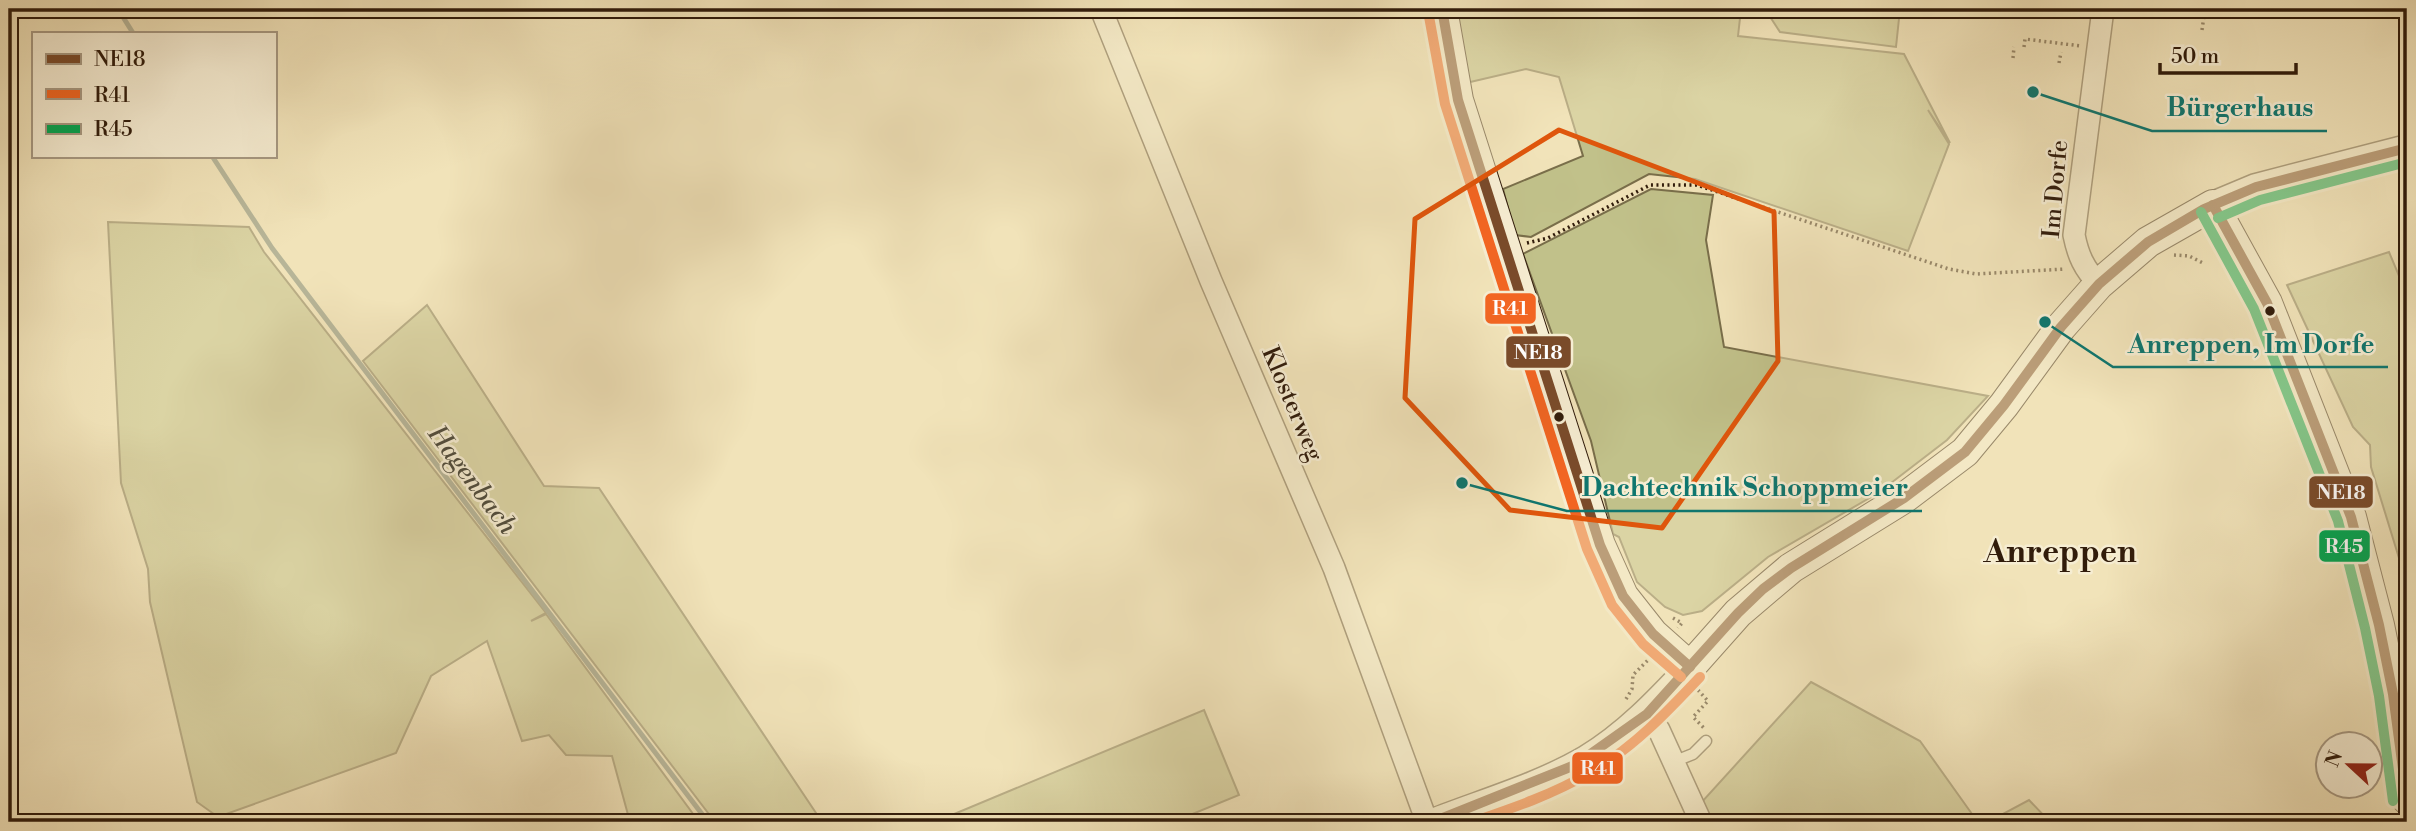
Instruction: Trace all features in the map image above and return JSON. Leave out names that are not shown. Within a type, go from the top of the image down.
[{"type":"main road","points":[[1442,9],[1458,100],[1602,552],[1623,596],[1691,676],[1738,613],[1773,582],[1904,498],[1965,452],[2004,405],[2061,327],[2092,276],[2213,205],[2267,303],[2351,517],[2379,625],[2393,694],[2407,799]]},
{"type":"street","name":"Klosterweg","points":[[1101,9],[1211,281],[1334,568],[1427,822]]},
{"type":"street","name":"Im Dorfe","points":[[2092,276],[2077,252],[2074,235],[2103,9]]},
{"type":"street","points":[[2213,205],[2256,187],[2407,148]]},
{"type":"street","points":[[1433,822],[1575,765],[1647,714],[1691,676]]},
{"type":"street","points":[[1647,714],[1659,730],[1701,822]]},
{"type":"lane","points":[[1673,762],[1693,754],[1706,741]]},
{"type":"path","points":[[2203,30],[2205,9]]},
{"type":"path","points":[[2024,47],[2025,39],[2083,47],[2085,36]]},
{"type":"path","points":[[2014,47],[2014,58]]},
{"type":"path","points":[[2059,63],[2061,52]]},
{"type":"path","points":[[1503,244],[1535,242],[1548,238],[1650,185],[1697,185],[1957,271],[1976,274],[2092,276]]},
{"type":"path","points":[[1691,676],[1708,701],[1693,717],[1712,735],[1706,741]]},
{"type":"highlighted area","points":[[1559,130],[1774,212],[1778,361],[1662,528],[1510,510],[1405,398],[1415,219]]},
{"type":"green space","points":[[1456,9],[1741,9],[1738,36],[1904,54],[1950,143],[1928,110],[1949,144],[1908,251],[1695,179],[1649,174],[1531,237],[1515,235],[1503,189],[1583,156],[1559,77],[1526,69],[1466,83]]},
{"type":"green space","points":[[1765,9],[1900,9],[1896,47],[1780,32]]},
{"type":"green space","points":[[1651,189],[1713,195],[1706,240],[1724,347],[1988,396],[1947,440],[1878,493],[1768,557],[1702,611],[1683,615],[1665,607],[1637,582],[1619,537],[1613,534],[1591,441],[1523,254]]},
{"type":"green space","points":[[108,222],[249,227],[264,252],[546,613],[531,621],[546,614],[699,822],[630,822],[612,756],[566,755],[549,735],[522,741],[487,641],[431,676],[396,753],[218,817],[197,802],[150,602],[148,569],[121,483]]},
{"type":"green space","points":[[2389,252],[2402,283],[2407,283],[2407,584],[2371,467],[2370,445],[2353,427],[2287,285]]},
{"type":"green space","points":[[427,305],[544,486],[599,488],[822,822],[715,822],[363,361]]},
{"type":"green space","points":[[1811,682],[1920,741],[1972,814],[1990,821],[2029,800],[2050,822],[1712,822],[1700,804]]},
{"type":"green space","points":[[1204,710],[1239,795],[1173,822],[935,822]]},
{"type":"waterway","name":"Hagenbach","points":[[118,9],[132,32]]},
{"type":"waterway","name":"Hagenbach","points":[[213,158],[272,248],[708,822]]},
{"type":"transit line","name":"NE18","points":[[1442,9],[1458,100],[1600,545],[1623,596],[1653,634],[1690,667]]},
{"type":"transit line","name":"R41","points":[[1428,11],[1445,104],[1587,549],[1612,605],[1643,644],[1681,677]]},
{"type":"transit line","name":"NE18","points":[[1433,822],[1575,765],[1647,714],[1763,589],[1791,568],[1904,498],[1965,452],[2004,405],[2061,327],[2099,284],[2148,242],[2204,209],[2256,187],[2407,148]]},
{"type":"transit line","name":"R45","points":[[2218,218],[2260,200],[2407,162]]},
{"type":"transit line","name":"NE18","points":[[2213,205],[2267,303],[2351,517],[2379,625],[2393,694],[2407,799]]},
{"type":"transit line","name":"R45","points":[[2201,212],[2254,309],[2338,521],[2379,696],[2393,801]]},
{"type":"transit line","name":"R41","points":[[1472,822],[1548,794],[1606,762],[1649,729],[1700,677]]},
{"type":"place","name":"Bürgerhaus","points":[[2033,92]]},
{"type":"place","name":"Anreppen, Im Dorfe","points":[[2045,322]]},
{"type":"place","name":"Dachtechnik Schoppmeier","points":[[1462,483]]},
{"type":"district","name":"Anreppen","points":[[2060,552]]}]
